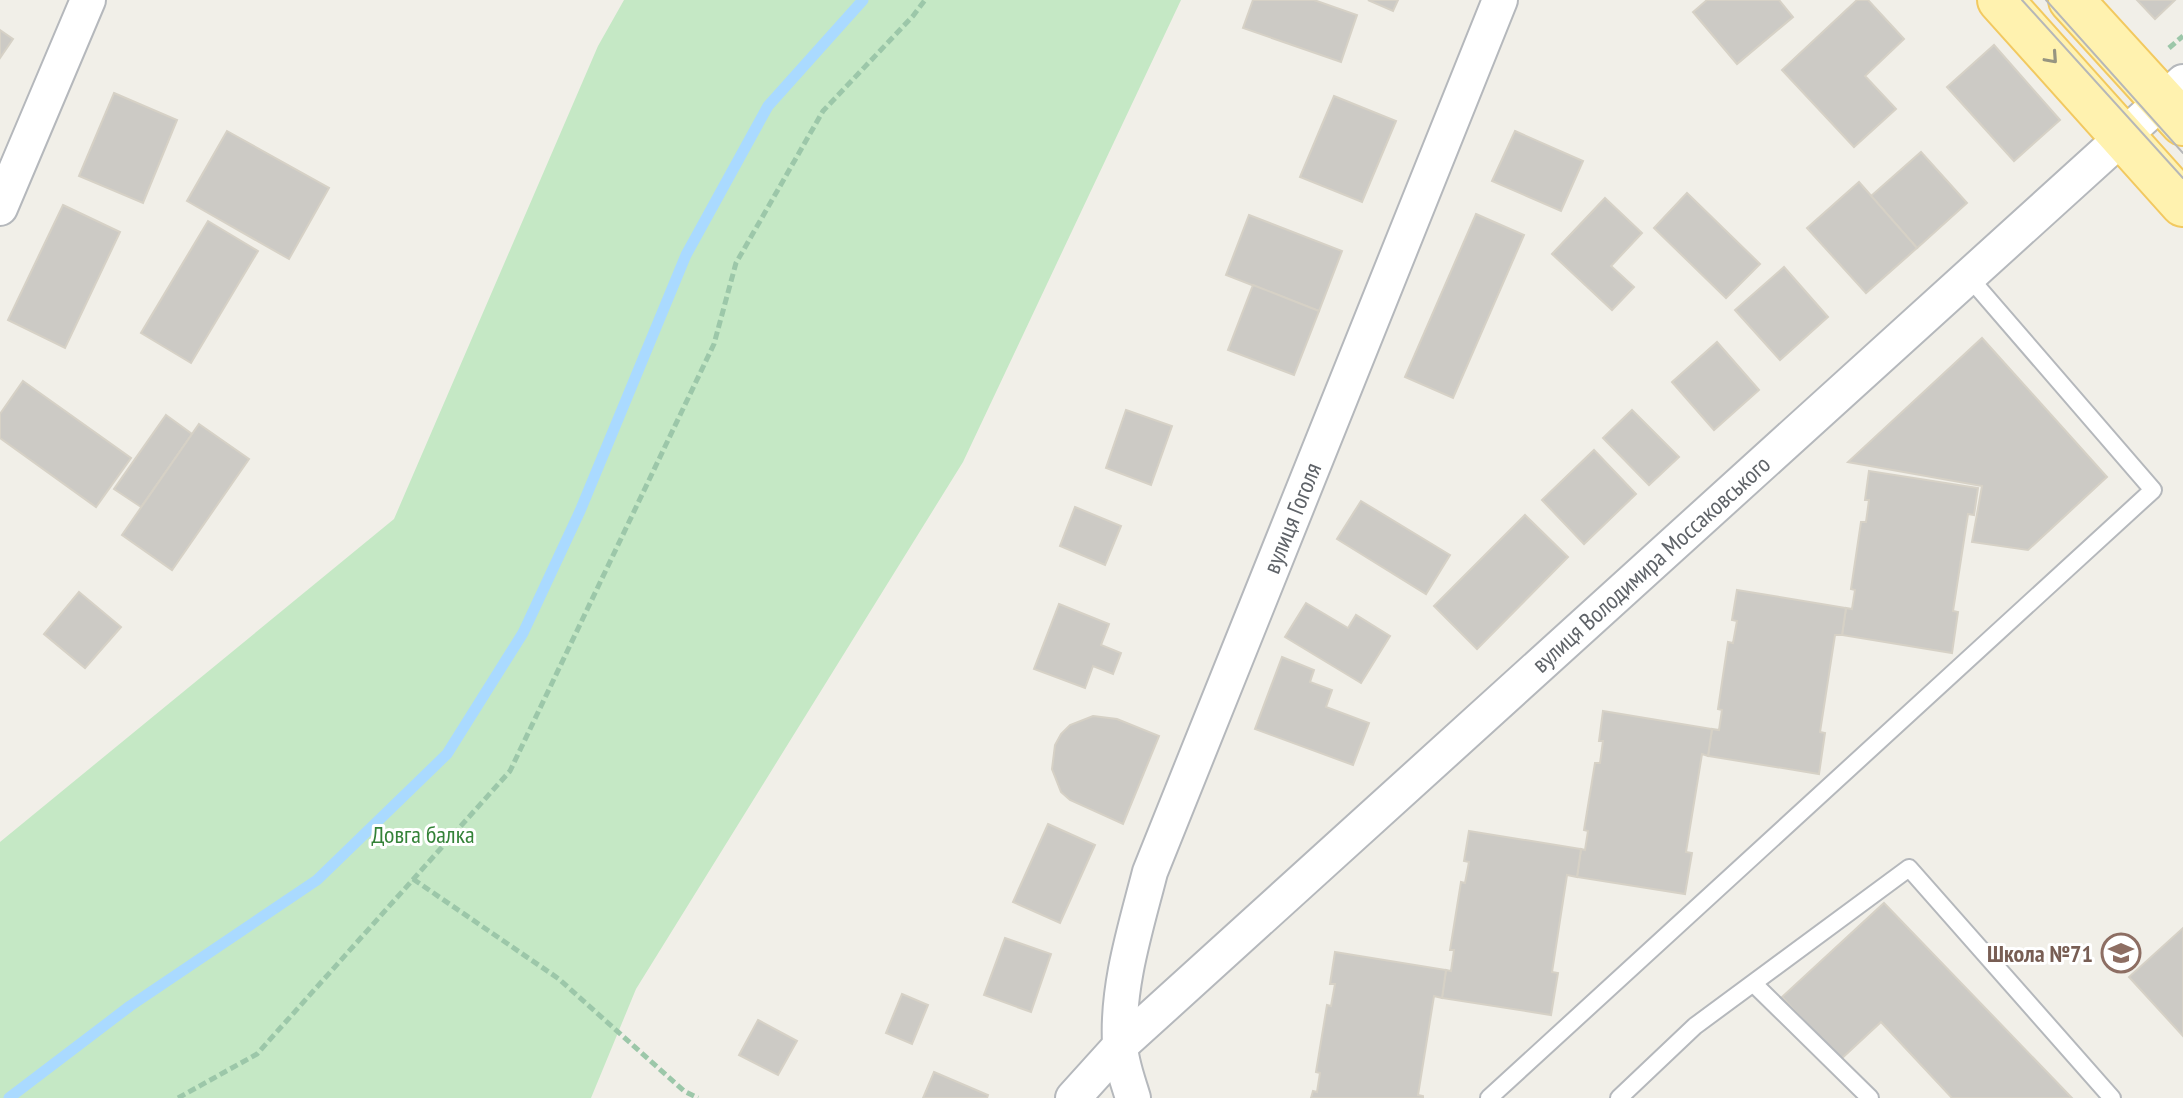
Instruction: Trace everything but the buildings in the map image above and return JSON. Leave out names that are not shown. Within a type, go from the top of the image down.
[{"type":"main road","points":[[2000,0],[2183,204]]},
{"type":"main road","points":[[2071,0],[2176,102]]},
{"type":"street","points":[[0,208],[88,0]]},
{"type":"street","name":"вулиця Гоголя","points":[[1133,1098],[1120,1046],[1129,952],[1150,872],[1500,0]]},
{"type":"street","name":"вулиця Володимира Моссаковського","points":[[1073,1098],[1120,1046],[2122,136],[2176,102]]},
{"type":"lane","points":[[1489,1098],[2153,490],[1968,276]]},
{"type":"lane","points":[[1619,1098],[1695,1026],[1909,868],[2112,1098]]},
{"type":"lane","points":[[1755,985],[1870,1098]]},
{"type":"path","points":[[178,1098],[257,1054],[510,771],[714,344],[736,263],[823,111],[925,0]]},
{"type":"path","points":[[413,879],[559,979],[684,1091],[698,1098]]},
{"type":"green space","name":"Довга балка","points":[[624,0],[1181,0],[963,462],[636,989],[591,1098],[0,1098],[0,842],[394,519],[598,46]]},
{"type":"waterway","points":[[9,1098],[130,1006],[317,880],[447,754],[523,633],[580,511],[686,255],[768,106],[863,0]]},
{"type":"tram line","points":[[2022,0],[2183,178]]},
{"type":"tram line","points":[[2046,0],[2183,153]]},
{"type":"place","name":"Школа №71","points":[[2121,953]]}]
